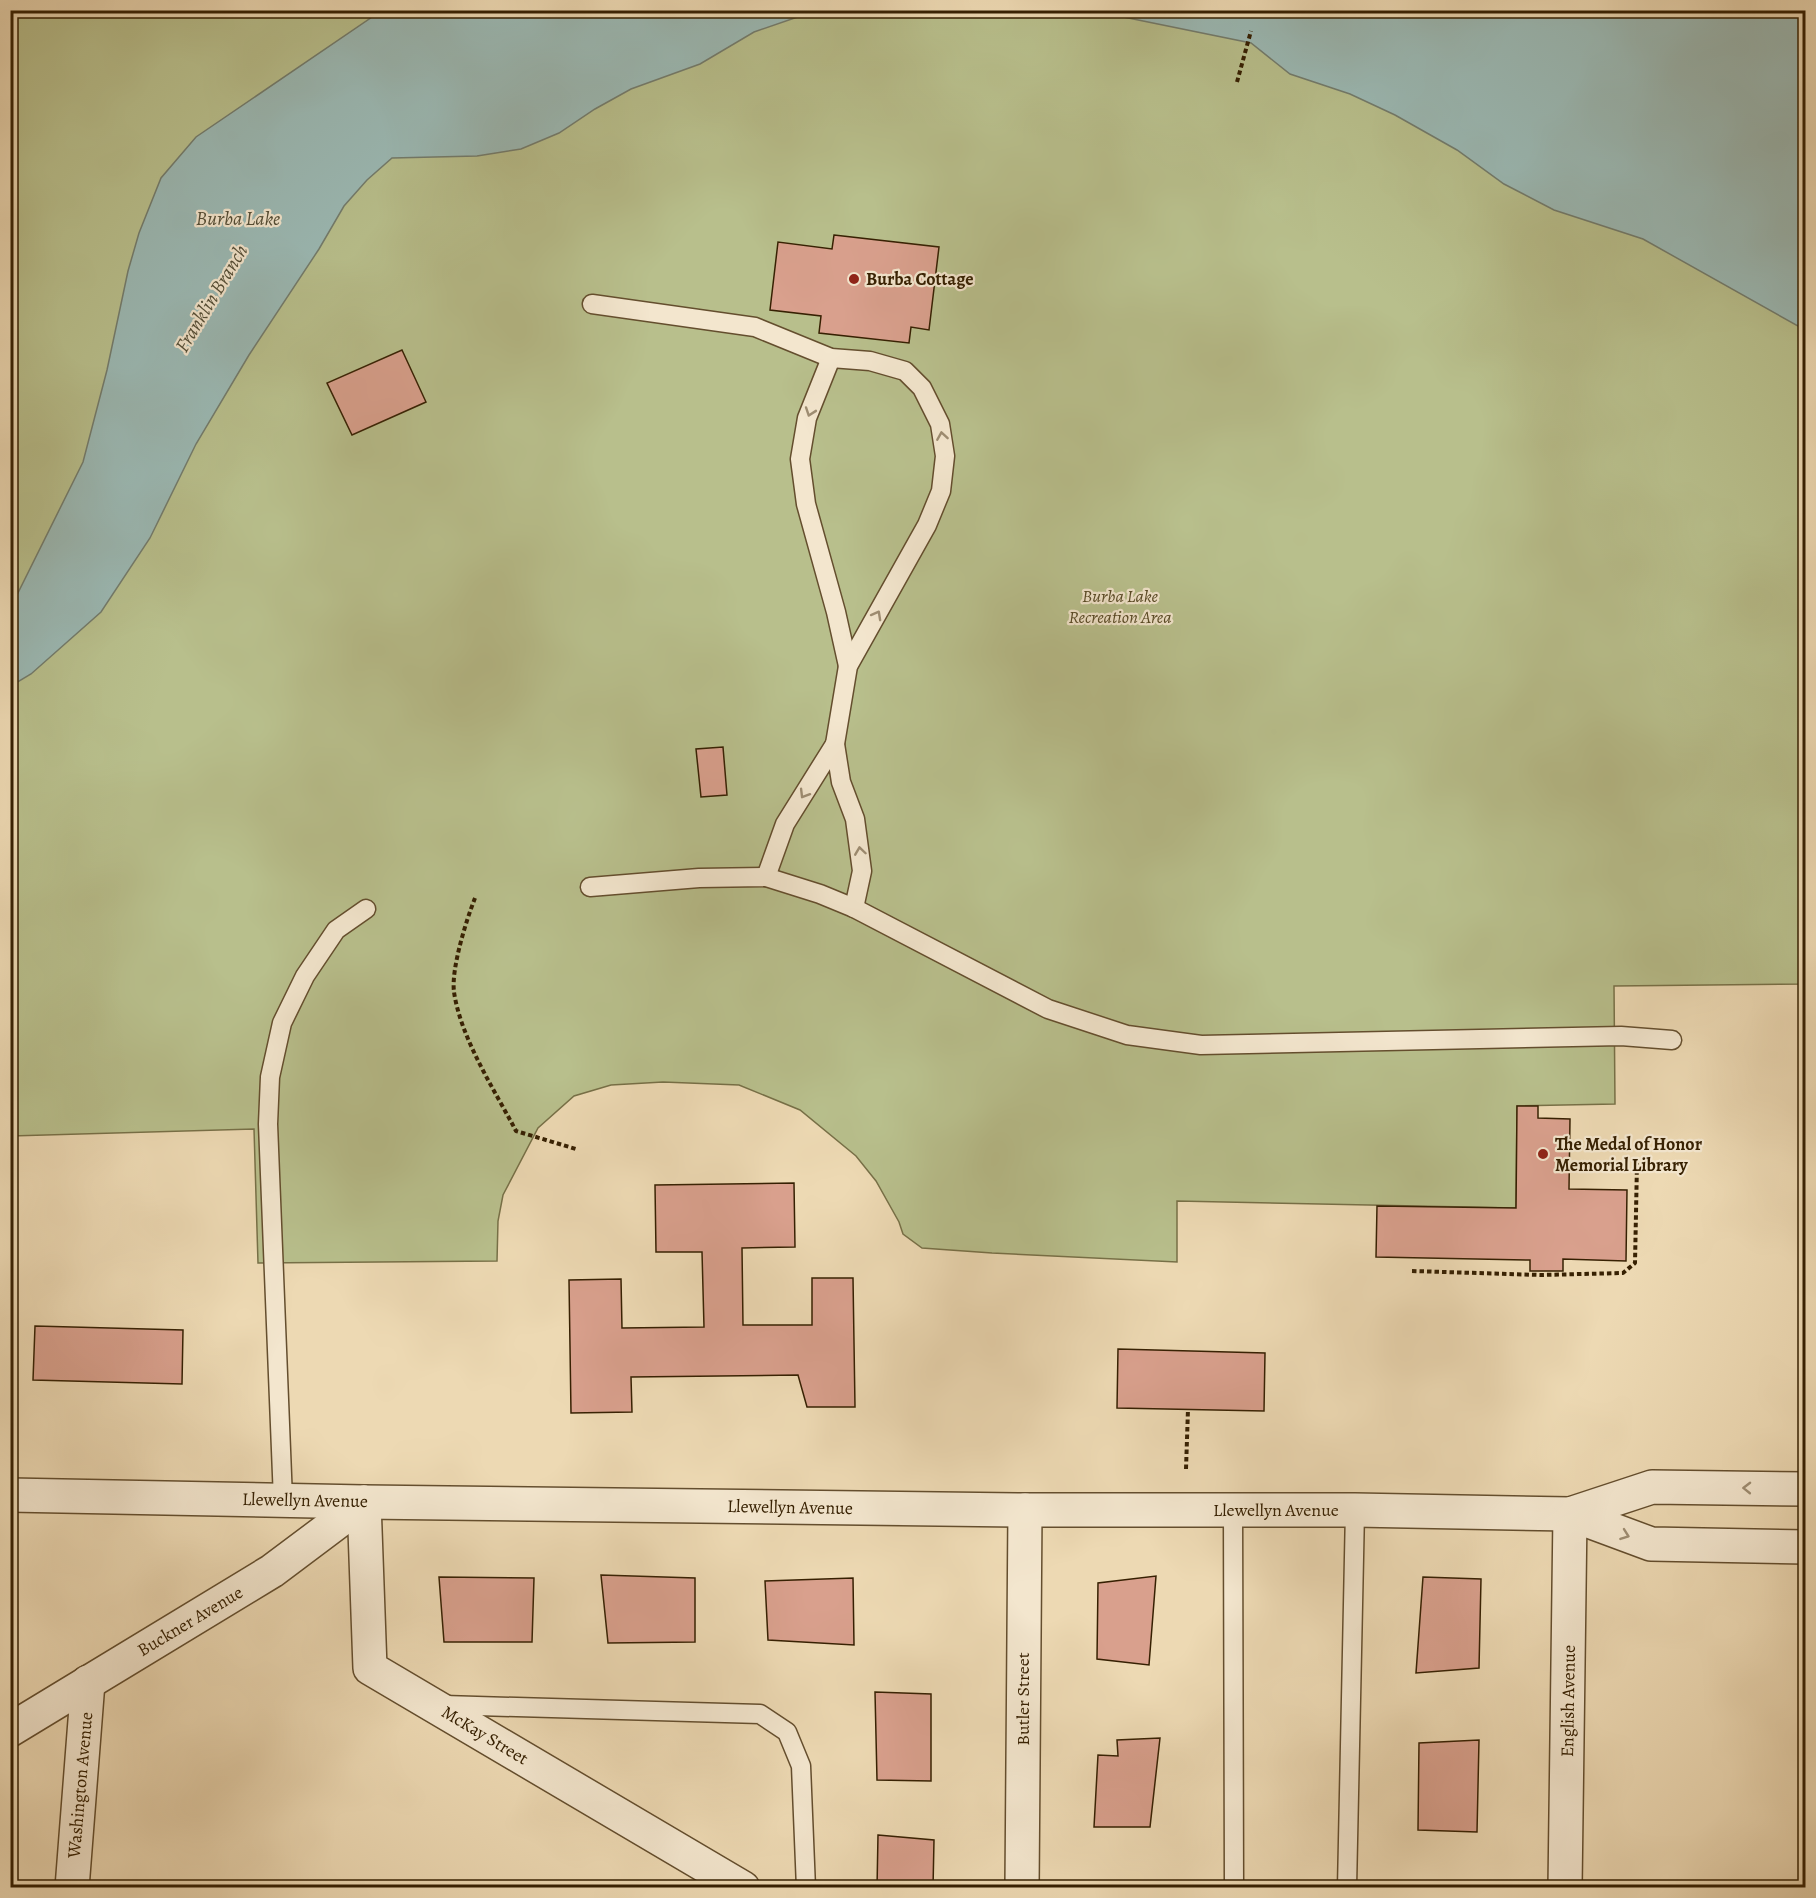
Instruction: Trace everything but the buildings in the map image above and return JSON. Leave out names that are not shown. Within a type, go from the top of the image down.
[{"type":"street","name":"Llewellyn Avenue","points":[[1570,1514],[1652,1487],[1806,1489]]},
{"type":"street","name":"Llewellyn Avenue","points":[[10,1495],[364,1502],[1025,1510],[1355,1510],[1570,1514],[1652,1544],[1806,1547]]},
{"type":"street","name":"Buckner Avenue","points":[[10,1730],[272,1571],[364,1502]]},
{"type":"street","name":"McKay Street","points":[[364,1502],[370,1668],[743,1887]]},
{"type":"street","name":"Butler Street","points":[[1022,1887],[1025,1510]]},
{"type":"street","name":"English Avenue","points":[[1565,1887],[1570,1514]]},
{"type":"street","name":"Washington Avenue","points":[[72,1887],[88,1682]]},
{"type":"lane","points":[[592,304],[755,327],[831,358],[870,361],[905,371],[922,388],[940,424],[945,456],[941,491],[927,525],[848,666],[834,744],[840,782],[855,819],[862,871],[854,908]]},
{"type":"lane","points":[[831,358],[807,418],[800,459],[806,504],[836,612],[848,666]]},
{"type":"lane","points":[[766,877],[785,824],[834,744]]},
{"type":"lane","points":[[590,887],[699,878],[766,877],[820,894],[854,908],[1048,1009],[1127,1035],[1201,1045],[1621,1036],[1672,1040]]},
{"type":"lane","points":[[284,1500],[268,1124],[270,1077],[282,1023],[305,976],[336,930],[366,909]]},
{"type":"lane","points":[[1233,1510],[1234,1887]]},
{"type":"lane","points":[[1347,1887],[1355,1510]]},
{"type":"lane","points":[[434,1705],[760,1714],[788,1732],[801,1766],[806,1887]]},
{"type":"path","points":[[1237,82],[1251,31]]},
{"type":"path","points":[[475,898],[458,959],[454,990],[475,1053],[516,1131],[576,1149]]},
{"type":"path","points":[[1412,1271],[1541,1275],[1623,1273],[1635,1263],[1637,1163]]},
{"type":"path","points":[[1186,1469],[1188,1409]]},
{"type":"green space","name":"Burba Lake Recreation Area","points":[[10,11],[1805,11],[1805,984],[1614,986],[1615,1104],[1517,1106],[1516,1208],[1177,1201],[1177,1262],[922,1248],[903,1234],[899,1222],[876,1181],[856,1156],[800,1110],[739,1085],[663,1082],[611,1085],[574,1096],[538,1128],[503,1195],[498,1221],[497,1261],[258,1263],[254,1129],[11,1136]]},
{"type":"water","name":"Burba Lake","points":[[381,11],[815,11],[754,32],[700,64],[631,89],[559,133],[521,149],[477,156],[392,158],[367,180],[344,206],[319,249],[249,355],[196,444],[150,538],[101,612],[31,674],[11,686],[11,607],[83,462],[107,370],[128,271],[139,233],[161,178],[196,137]]},
{"type":"water","points":[[1094,11],[1805,11],[1805,330],[1643,239],[1554,210],[1504,184],[1457,150],[1395,115],[1350,94],[1290,74],[1251,43]]},
{"type":"place","name":"Burba Cottage","points":[[854,279]]},
{"type":"place","name":"The Medal of Honor Memorial Library","points":[[1543,1154]]},
{"type":"water label","name":"Franklin Branch","points":[[211,298]]}]
